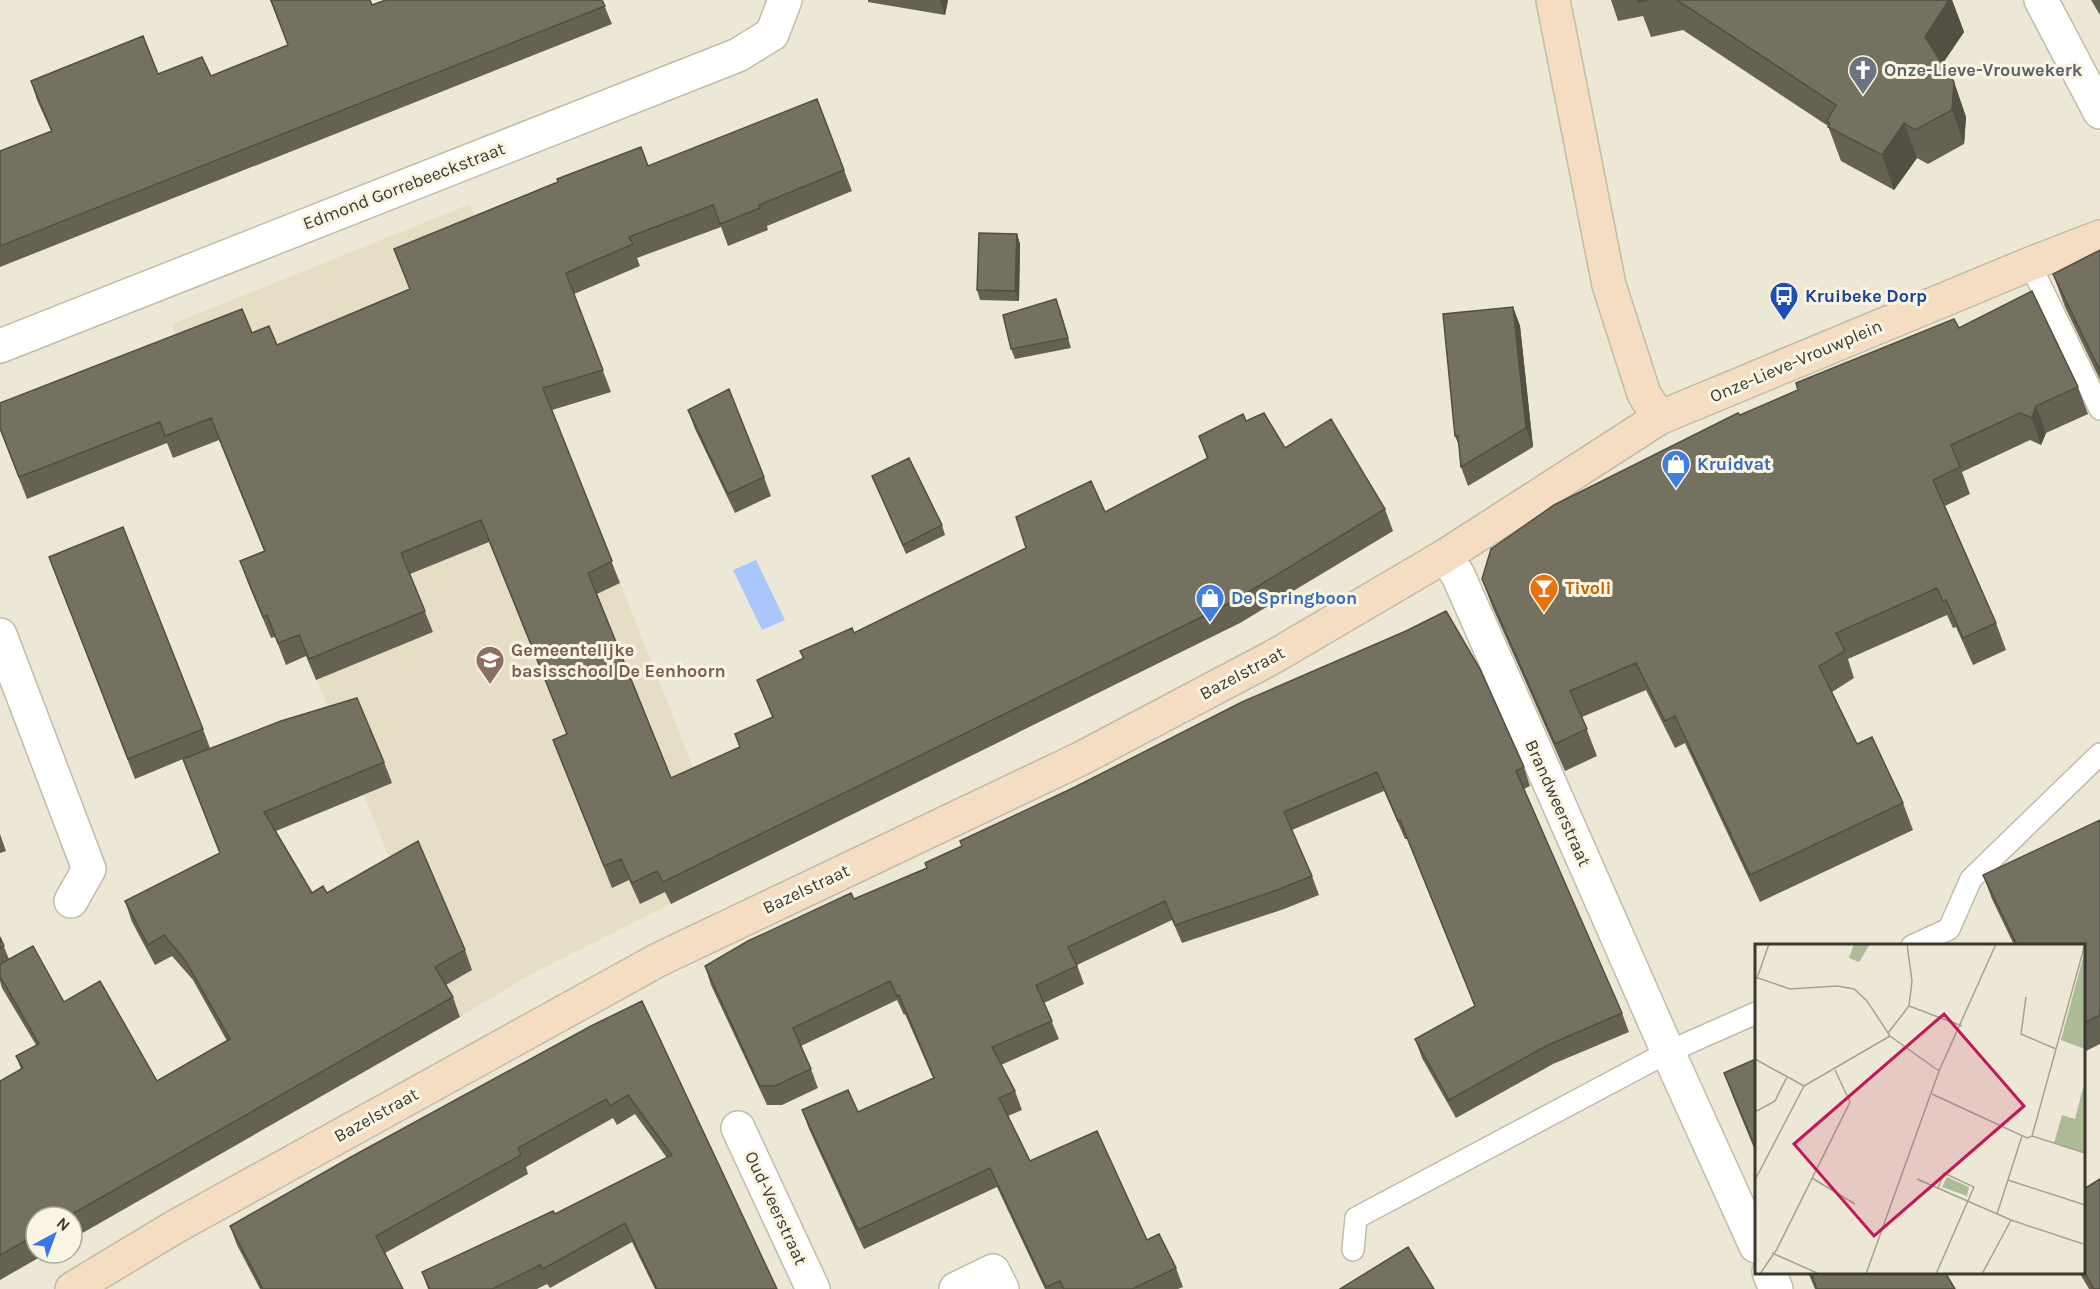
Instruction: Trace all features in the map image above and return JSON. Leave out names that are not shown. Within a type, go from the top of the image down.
[{"type":"main road","points":[[1553,0],[1609,285],[1644,394],[1659,418]]},
{"type":"main road","name":"Onze-Lieve-Vrouwplein","points":[[1542,493],[1659,418],[2100,237]]},
{"type":"main road","name":"Bazelstraat","points":[[72,1289],[173,1228],[658,960],[1080,759],[1273,657],[1445,556],[1542,493]]},
{"type":"street","name":"Edmond Gorrebeeckstraat","points":[[0,346],[738,55],[772,34],[785,0]]},
{"type":"street","points":[[2041,0],[2100,112]]},
{"type":"street","name":"Brandweerstraat","points":[[1445,556],[1458,575],[1755,1244]]},
{"type":"street","points":[[0,635],[89,869],[71,901]]},
{"type":"street","name":"Oud-Veerstraat","points":[[738,1128],[813,1289]]},
{"type":"street","points":[[956,1289],[993,1271],[1002,1289]]},
{"type":"street","points":[[1770,1274],[1776,1289]]},
{"type":"lane","points":[[2030,264],[2100,409]]},
{"type":"lane","points":[[1914,944],[1949,929],[1971,879],[2100,754]]},
{"type":"lane","points":[[1353,1250],[1356,1218],[1668,1052],[1755,1013]]},
{"type":"shaded area","name":"Gemeentelijke basisschool De Eenhoorn","points":[[470,204],[701,787],[696,891],[533,973],[460,1017],[442,987],[172,324]]},
{"type":"water","points":[[756,560],[785,620],[762,630],[733,570]]},
{"type":"building","points":[[271,0],[370,0],[372,5],[386,0],[602,0],[605,6],[0,246],[0,151],[52,131],[31,81],[143,36],[158,74],[202,57],[211,76],[288,45]]},
{"type":"building","name":"Onze-Lieve-Vrouwekerk","points":[[1677,0],[1949,0],[1925,37],[1954,82],[1952,110],[1915,130],[1904,123],[1882,155],[1828,127],[1830,123],[1827,121],[1836,105]]},
{"type":"building","points":[[817,99],[844,170],[759,205],[760,208],[720,224],[713,205],[629,237],[633,244],[566,273],[603,370],[543,388],[612,561],[588,573],[671,778],[740,747],[735,734],[773,717],[757,680],[804,658],[800,651],[852,628],[854,633],[1026,548],[1016,517],[1091,481],[1105,512],[1208,458],[1199,436],[1243,414],[1246,421],[1264,413],[1285,448],[1331,419],[1385,509],[1232,602],[663,882],[657,871],[632,883],[621,859],[604,866],[553,740],[567,734],[481,520],[401,553],[425,611],[309,659],[299,635],[278,643],[267,615],[263,617],[240,561],[265,551],[211,418],[165,436],[160,422],[19,477],[0,428],[0,403],[242,309],[252,333],[269,326],[277,345],[410,289],[394,249],[558,182],[557,179],[641,147],[648,166]]},
{"type":"building","points":[[979,233],[1017,234],[1015,291],[977,290]]},
{"type":"building","points":[[2100,250],[2100,371],[2053,274]]},
{"type":"building","points":[[2032,291],[2078,387],[2036,406],[2032,418],[2020,413],[1951,445],[1960,467],[1933,480],[1996,623],[1963,638],[1946,600],[1943,601],[1937,588],[1836,633],[1845,651],[1819,666],[1857,744],[1872,737],[1903,803],[1750,875],[1675,716],[1665,721],[1636,663],[1570,691],[1587,729],[1555,744],[1482,579],[1491,549],[1554,505],[1738,413],[1740,415],[1798,390],[1796,383],[1954,319],[1959,328]]},
{"type":"building","points":[[1056,299],[1068,338],[1011,349],[1003,315]]},
{"type":"building","points":[[1513,307],[1526,428],[1461,467],[1458,436],[1455,436],[1443,314]]},
{"type":"building","points":[[729,389],[764,477],[728,494],[688,410]]},
{"type":"building","points":[[909,458],[942,525],[903,545],[872,476]]},
{"type":"building","points":[[123,527],[203,729],[128,759],[49,557]]},
{"type":"building","points":[[1446,611],[1480,669],[1524,767],[1516,771],[1622,1013],[1546,1046],[1449,1100],[1415,1039],[1475,1006],[1400,820],[1398,821],[1377,772],[1284,812],[1312,876],[1175,925],[1165,901],[1068,947],[1077,966],[1036,985],[1052,1021],[992,1047],[1015,1091],[999,1098],[1030,1161],[1097,1131],[1147,1240],[1159,1234],[1176,1268],[1132,1289],[1064,1289],[1060,1281],[1046,1287],[990,1168],[858,1230],[802,1110],[848,1090],[858,1112],[934,1078],[899,995],[897,996],[890,981],[793,1028],[811,1069],[775,1086],[760,1086],[705,966],[748,941],[851,893],[854,899],[927,868],[925,863],[962,846],[960,841],[1075,787],[1242,702],[1406,631]]},
{"type":"building","points":[[357,698],[384,762],[264,812],[312,893],[323,886],[327,893],[418,841],[465,950],[435,967],[453,997],[84,1207],[84,1205],[24,1205],[24,1242],[0,1255],[0,1081],[23,1068],[16,1056],[39,1044],[0,976],[0,964],[33,946],[64,1002],[100,981],[157,1081],[230,1039],[185,960],[164,935],[148,945],[125,901],[220,853],[183,759],[281,721]]},
{"type":"building","points":[[2100,820],[2100,1015],[2085,1022],[2085,944],[2017,944],[1983,875]]},
{"type":"building","points":[[642,1001],[777,1289],[657,1289],[625,1223],[543,1269],[540,1265],[492,1289],[430,1289],[422,1272],[553,1211],[555,1214],[672,1155],[628,1095],[610,1106],[606,1099],[518,1148],[521,1155],[376,1236],[403,1289],[263,1289],[230,1226],[351,1157],[591,1026]]},
{"type":"building","points":[[1755,1059],[1754,1144],[1724,1073]]},
{"type":"building","points":[[2100,1179],[2100,1289],[2094,1289],[2085,1273],[2085,1188]]},
{"type":"building","points":[[1408,1247],[1434,1289],[1340,1289]]},
{"type":"building","points":[[1811,1274],[1946,1274],[1955,1289],[1817,1289]]},
{"type":"place","name":"Onze-Lieve-Vrouwekerk","points":[[1863,96]]},
{"type":"place","name":"Kruibeke Dorp","points":[[1784,322]]},
{"type":"place","name":"Kruidvat","points":[[1676,490]]},
{"type":"place","name":"Tivoli","points":[[1544,614]]},
{"type":"place","name":"De Springboon","points":[[1210,624]]},
{"type":"place","name":"Gemeentelijke basisschool De Eenhoorn","points":[[490,686]]}]
